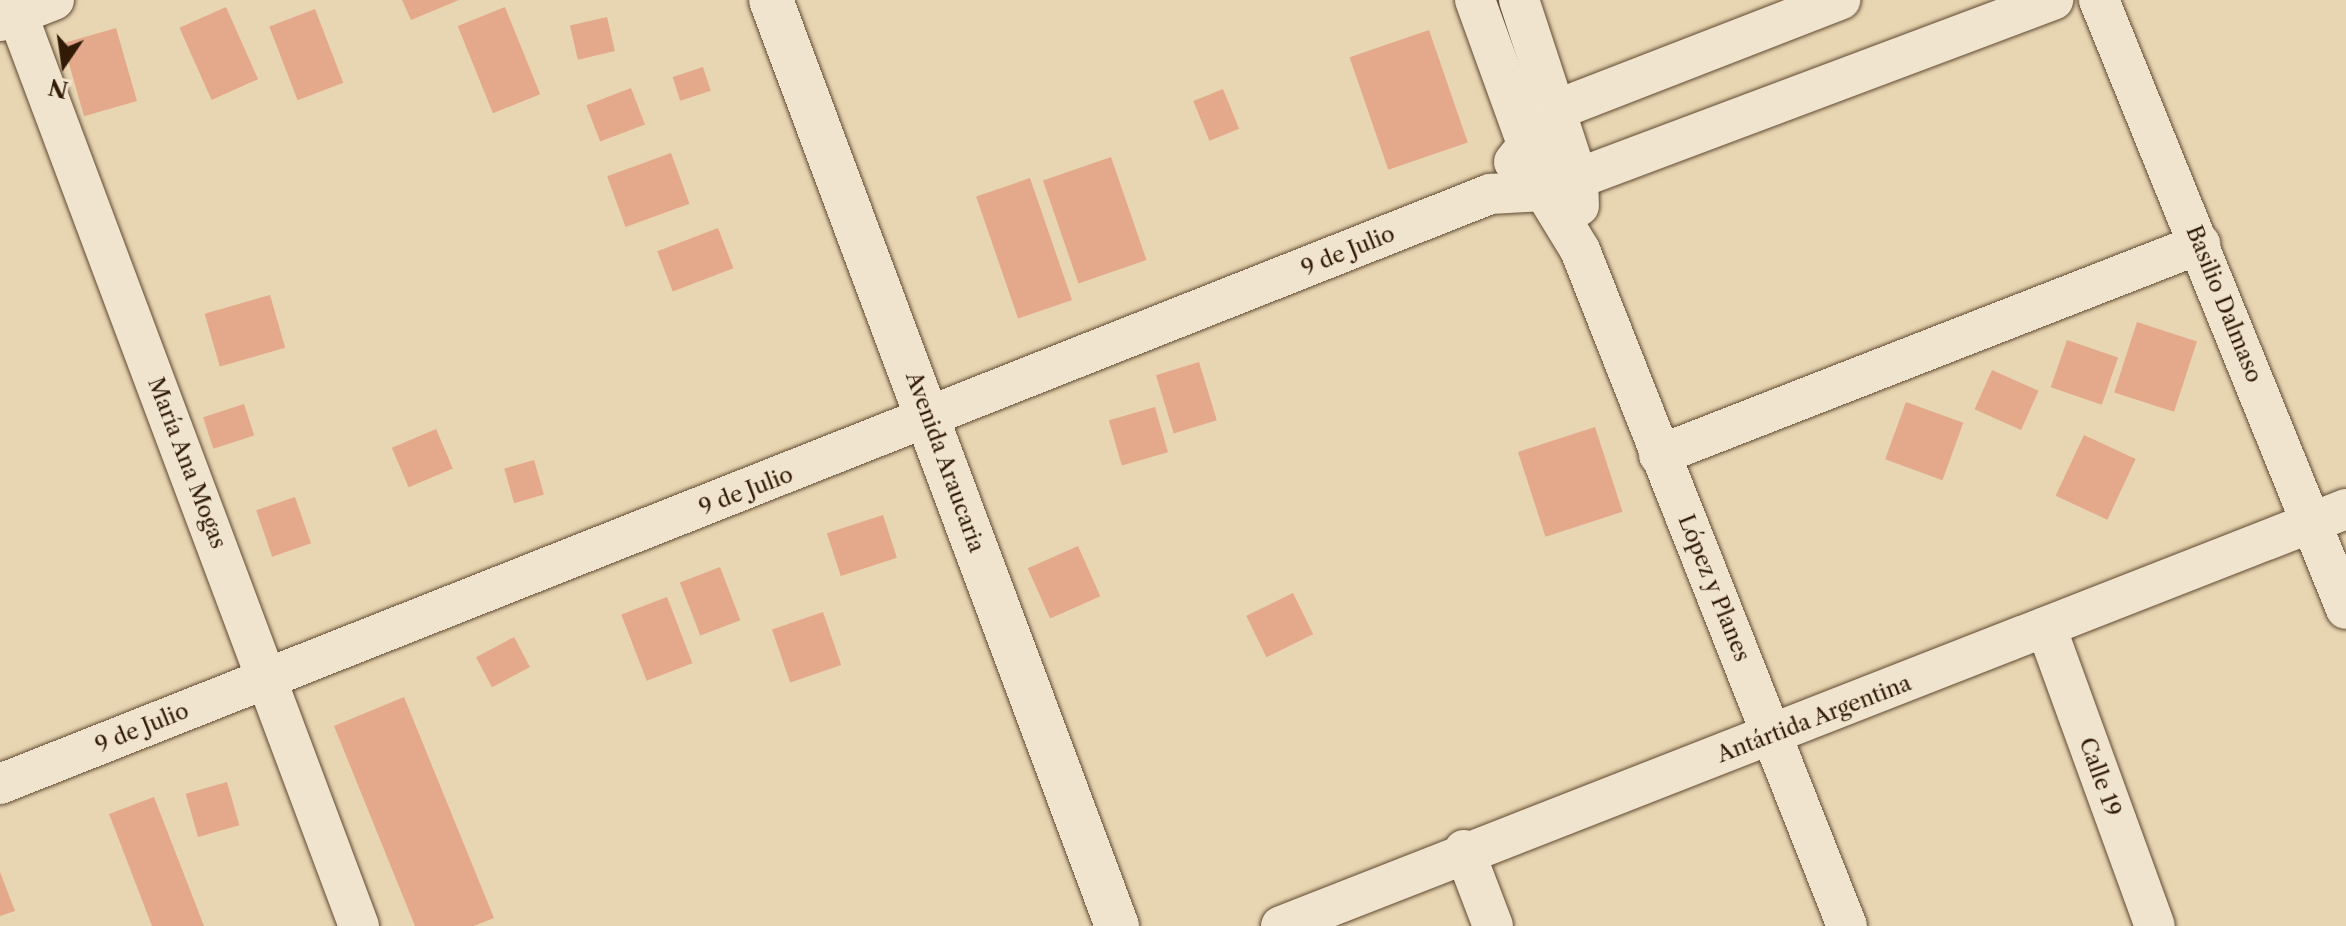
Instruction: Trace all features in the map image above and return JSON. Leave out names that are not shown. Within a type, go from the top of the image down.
[{"type":"main road","name":"Avenida Araucaria","points":[[771,0],[1117,926]]},
{"type":"street","name":"López y Planes","points":[[1475,0],[1527,146],[1561,185]]},
{"type":"street","name":"López y Planes","points":[[1519,0],[1556,110],[1561,185],[1580,250],[1659,455],[1775,736],[1847,926]]},
{"type":"street","points":[[1490,194],[1556,110],[1840,0]]},
{"type":"street","name":"9 de Julio","points":[[0,784],[929,419],[1490,194],[1561,185],[2053,0]]},
{"type":"street","name":"Basilio Dalmaso","points":[[2099,0],[2200,244],[2329,516],[2346,609]]},
{"type":"street","name":"María Ana Mogas","points":[[21,9],[359,926]]},
{"type":"street","points":[[1659,455],[2200,244]]},
{"type":"street","name":"Antártida Argentina","points":[[1281,926],[1464,850],[1775,736],[2329,516]]},
{"type":"street","name":"Calle 19","points":[[2046,627],[2155,926]]},
{"type":"street","points":[[1464,850],[1493,926]]},
{"type":"building","points":[[402,0],[459,0],[411,20]]},
{"type":"building","points":[[226,7],[258,79],[212,100],[179,28]]},
{"type":"building","points":[[505,7],[540,94],[493,113],[458,26]]},
{"type":"building","points":[[315,9],[343,83],[298,100],[269,27]]},
{"type":"building","points":[[607,17],[615,51],[578,60],[570,26]]},
{"type":"building","points":[[116,28],[137,101],[84,116],[63,43]]},
{"type":"building","points":[[1429,30],[1468,143],[1388,170],[1350,57]]},
{"type":"building","points":[[703,67],[711,91],[680,101],[673,77]]},
{"type":"building","points":[[631,88],[645,124],[600,142],[586,105]]},
{"type":"building","points":[[1223,89],[1239,129],[1209,141],[1193,101]]},
{"type":"building","points":[[671,153],[689,204],[626,227],[607,176]]},
{"type":"building","points":[[1111,157],[1146,260],[1078,284],[1043,180]]},
{"type":"building","points":[[1030,178],[1072,300],[1018,319],[976,197]]},
{"type":"building","points":[[718,228],[733,268],[673,291],[657,251]]},
{"type":"building","points":[[270,295],[285,348],[220,367],[205,314]]},
{"type":"building","points":[[2137,322],[2197,341],[2174,412],[2114,392]]},
{"type":"building","points":[[2067,340],[2118,358],[2102,405],[2051,387]]},
{"type":"building","points":[[1199,362],[1217,420],[1174,433],[1156,375]]},
{"type":"building","points":[[1992,370],[2039,391],[2021,430],[1975,409]]},
{"type":"building","points":[[1906,402],[1963,423],[1942,480],[1885,459]]},
{"type":"building","points":[[244,404],[254,435],[213,449],[203,417]]},
{"type":"building","points":[[1155,407],[1168,452],[1122,465],[1109,420]]},
{"type":"building","points":[[1595,427],[1623,512],[1545,537],[1518,452]]},
{"type":"building","points":[[436,429],[453,469],[409,487],[392,448]]},
{"type":"building","points":[[2084,435],[2136,459],[2107,520],[2056,496]]},
{"type":"building","points":[[534,460],[544,495],[514,503],[504,469]]},
{"type":"building","points":[[295,497],[311,543],[272,557],[256,510]]},
{"type":"building","points":[[883,515],[897,558],[841,576],[827,533]]},
{"type":"building","points":[[1078,546],[1100,596],[1050,619],[1028,568]]},
{"type":"building","points":[[720,567],[740,620],[700,636],[680,582]]},
{"type":"building","points":[[1293,593],[1313,634],[1266,657],[1246,616]]},
{"type":"building","points":[[667,597],[692,663],[647,681],[621,615]]},
{"type":"building","points":[[823,612],[841,665],[790,683],[772,630]]},
{"type":"building","points":[[514,637],[530,667],[492,687],[476,657]]},
{"type":"building","points":[[404,697],[494,918],[474,926],[415,926],[334,726]]},
{"type":"building","points":[[227,782],[239,825],[198,837],[186,794]]},
{"type":"building","points":[[154,797],[204,926],[152,926],[109,814]]},
{"type":"building","points":[[0,872],[15,911],[0,916]]}]
